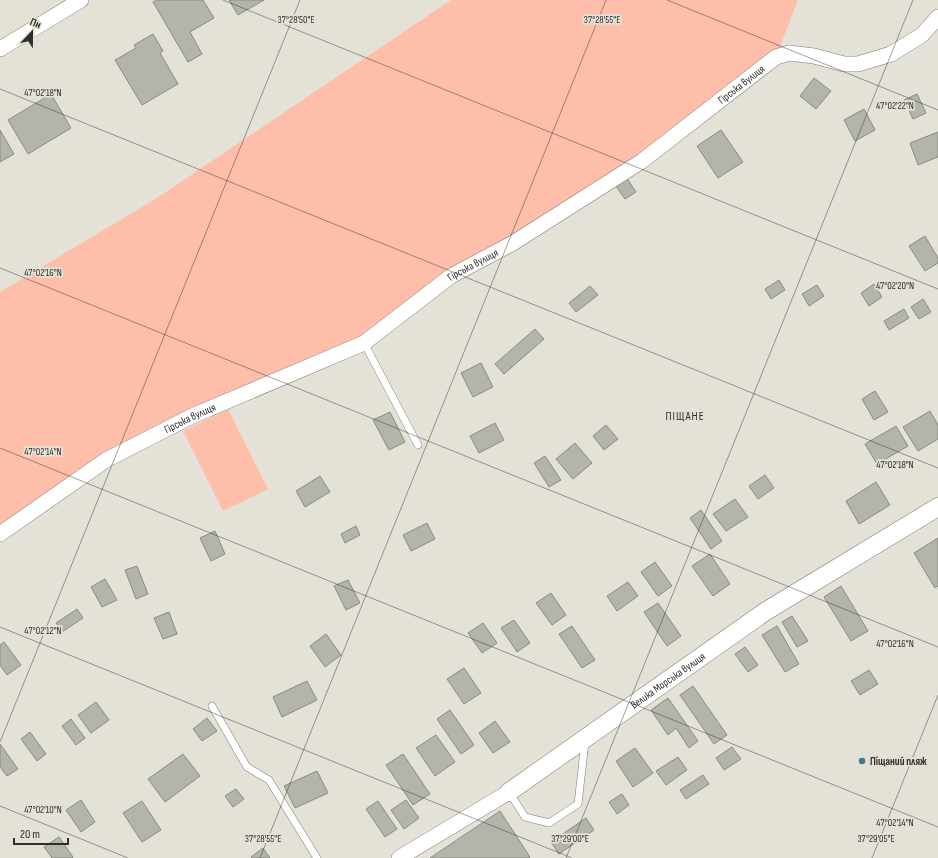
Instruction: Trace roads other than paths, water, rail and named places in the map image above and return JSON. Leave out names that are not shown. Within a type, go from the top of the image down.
[{"type":"street","points":[[0,50],[81,0]]},
{"type":"street","name":"Гірська вулиця","points":[[0,534],[106,460],[192,416],[364,343],[451,276],[513,243],[642,160],[776,57],[789,53],[814,56],[844,64],[858,64],[891,54],[922,35],[938,17]]},
{"type":"street","name":"Велика Морська вулиця","points":[[399,858],[509,792],[766,611],[938,507]]},
{"type":"lane","points":[[364,343],[418,446]]},
{"type":"lane","points":[[212,706],[247,767],[269,780],[317,858]]},
{"type":"lane","points":[[509,792],[525,817],[549,823],[578,804],[586,738]]},
{"type":"place","name":"Піщаний пляж","points":[[862,761]]},
{"type":"district","name":"ПІЩАНЕ","points":[[685,416]]}]
